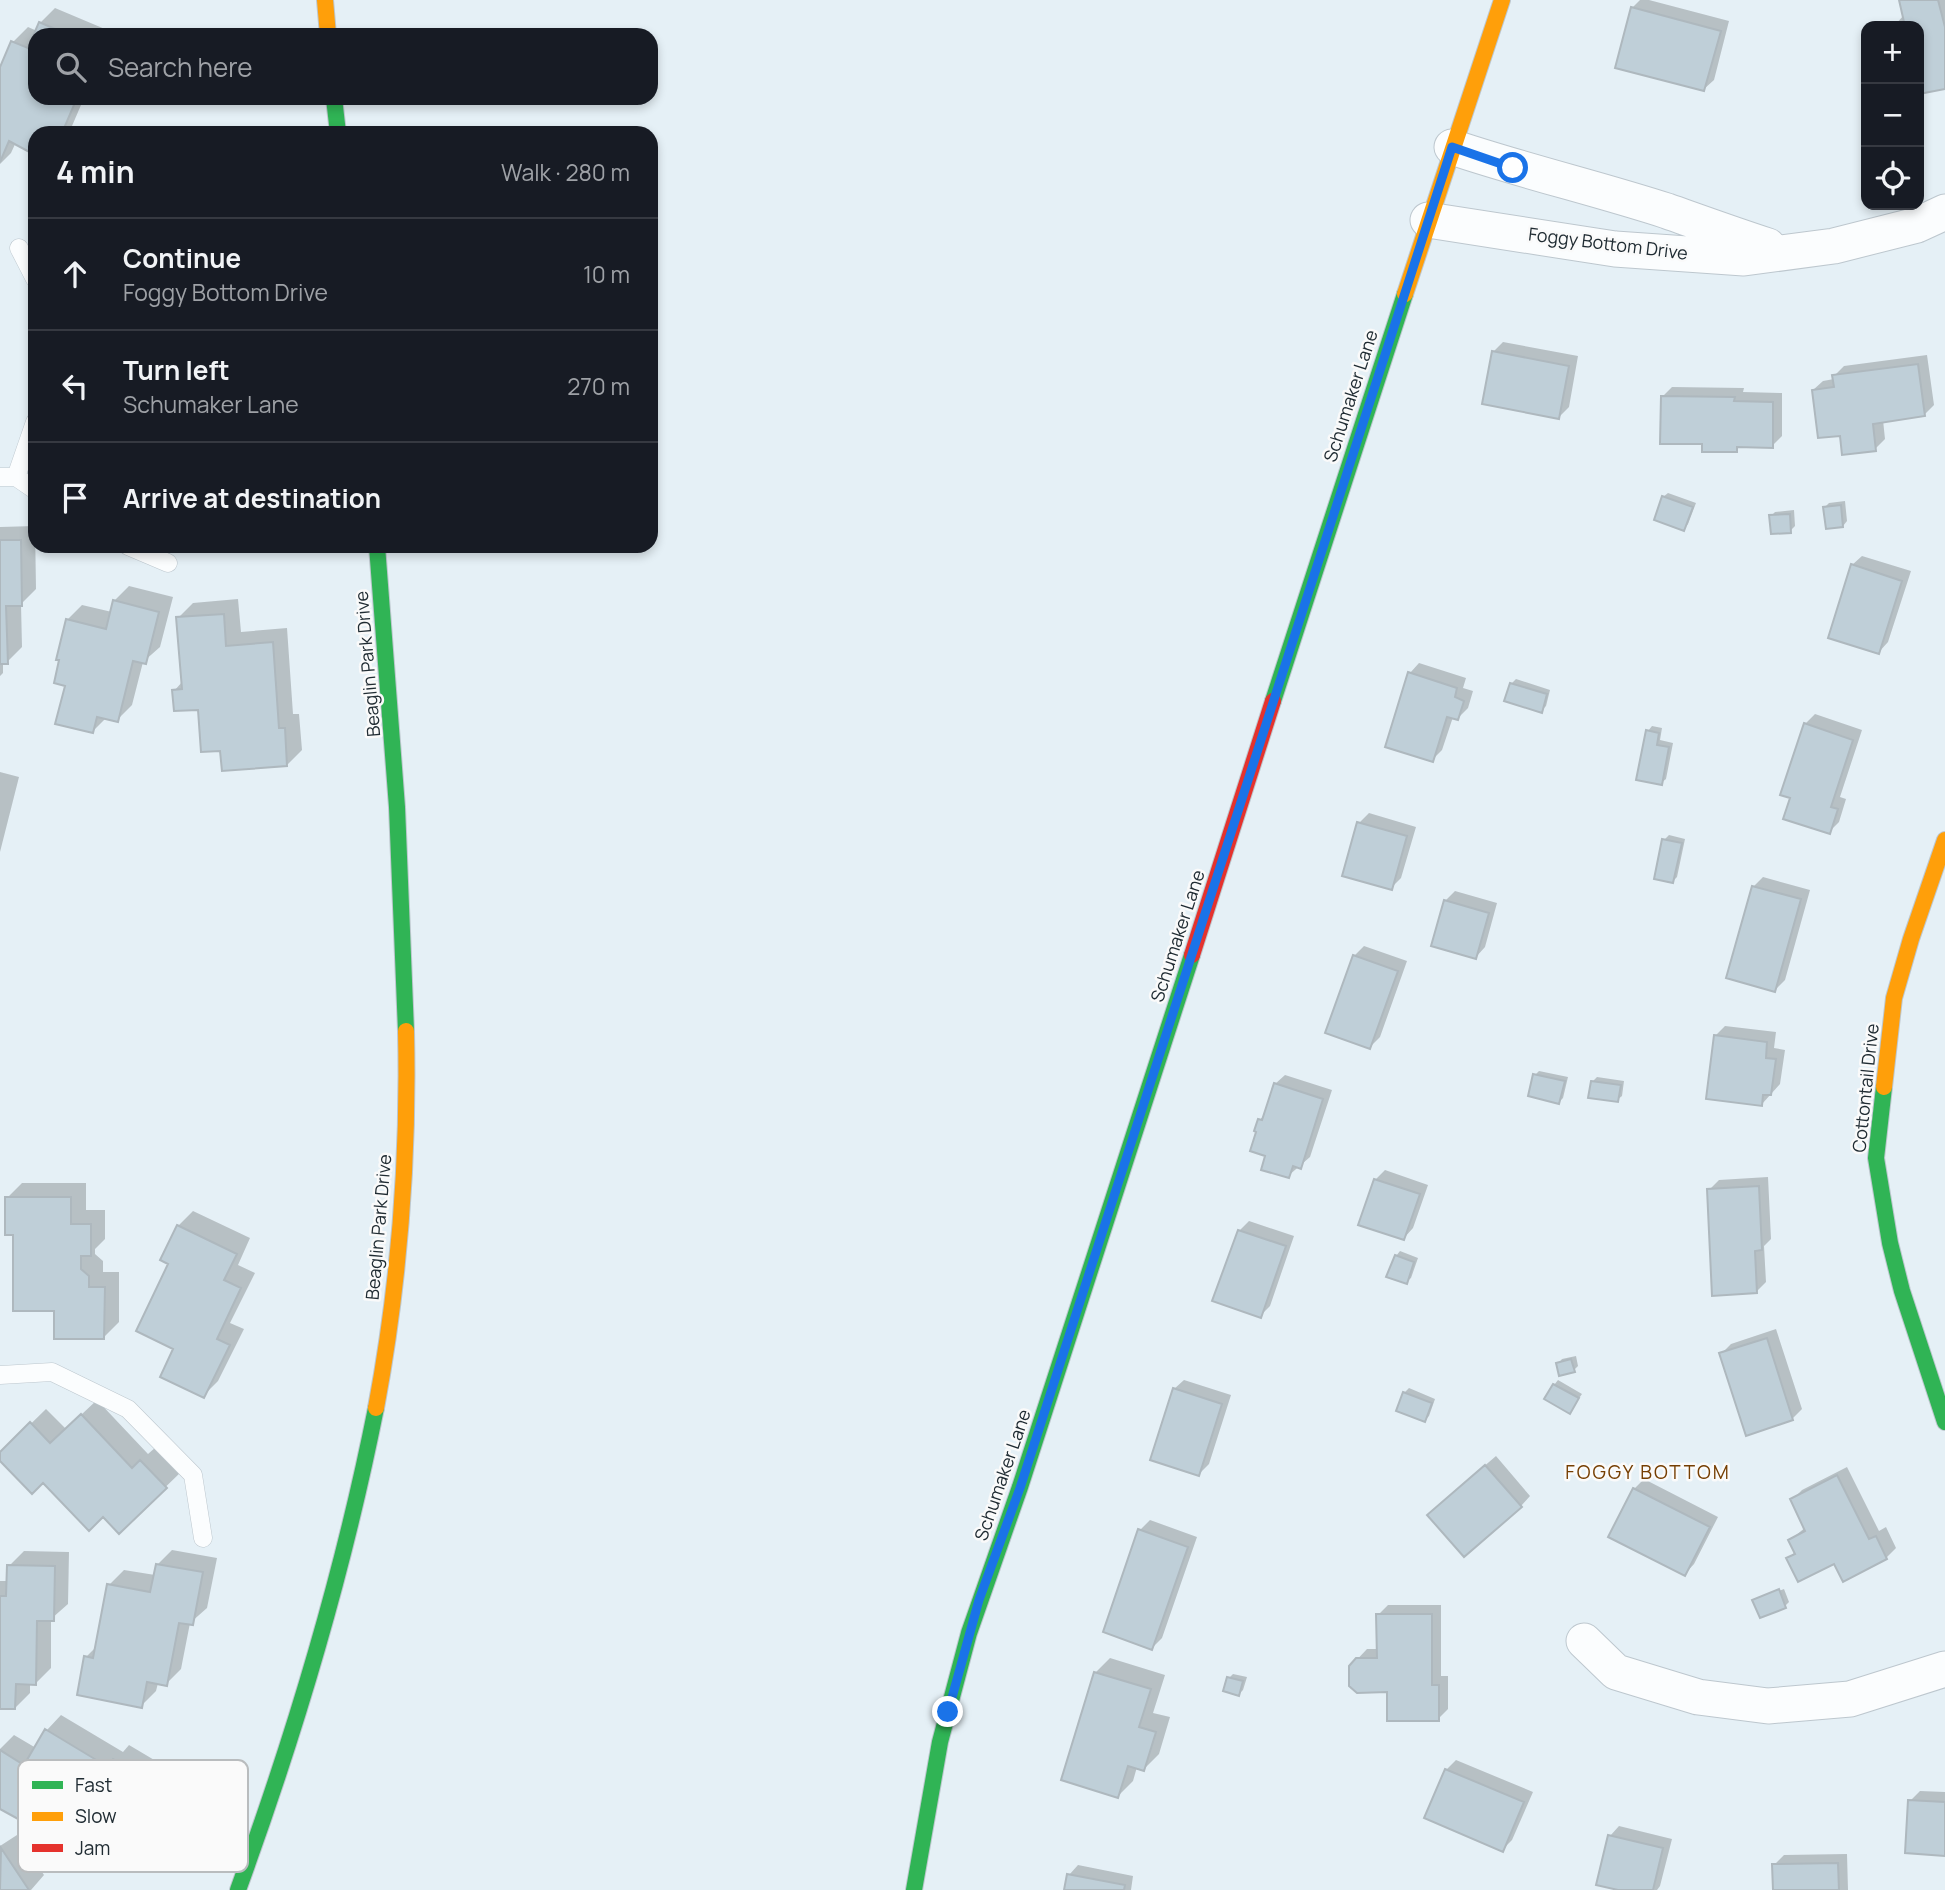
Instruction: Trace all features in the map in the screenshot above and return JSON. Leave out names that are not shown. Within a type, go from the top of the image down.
[{"type":"street","points":[[325,0],[327,28]]},
{"type":"street","name":"Schumaker Lane","points":[[914,1890],[923,1824],[945,1723],[979,1600],[1025,1474],[1428,220],[1502,0]]},
{"type":"street","points":[[335,105],[337,126]]},
{"type":"street","name":"Foggy Bottom Drive","points":[[1452,147],[1513,168],[1668,212],[1788,252]]},
{"type":"street","name":"Foggy Bottom Drive","points":[[1428,220],[1615,249],[1744,258],[1834,246],[1917,225],[1945,212]]},
{"type":"street","name":"Beaglin Park Drive","points":[[248,1862],[289,1748],[328,1624],[358,1495],[386,1354],[401,1236],[408,1079],[400,836],[378,553]]},
{"type":"street","name":"Cottontail Drive","points":[[1945,840],[1894,998],[1877,1158],[1889,1243],[1902,1292],[1945,1422]]},
{"type":"street","points":[[1584,1641],[1616,1672],[1698,1697],[1768,1706],[1850,1699],[1945,1670]]},
{"type":"street","name":"Beaglin Park Drive","points":[[238,1890],[244,1872]]},
{"type":"lane","points":[[19,247],[28,265]]},
{"type":"lane","points":[[28,436],[8,477],[28,487]]},
{"type":"lane","points":[[144,553],[168,563]]},
{"type":"lane","points":[[0,1375],[52,1372],[128,1409],[193,1475],[203,1538]]},
{"type":"building","points":[[1899,0],[1938,0],[1945,27],[1945,89],[1924,93],[1924,21],[1904,21]]},
{"type":"building","points":[[1631,7],[1721,31],[1704,91],[1615,68]]},
{"type":"building","points":[[39,22],[53,28],[36,28]]},
{"type":"building","points":[[11,41],[28,48],[28,105],[74,105],[65,126],[28,126],[28,151],[9,141],[0,162],[0,67]]},
{"type":"building","points":[[1492,351],[1569,366],[1559,419],[1482,404]]},
{"type":"building","points":[[1918,364],[1925,416],[1873,424],[1876,451],[1842,455],[1840,436],[1818,438],[1812,390],[1834,387],[1832,375]]},
{"type":"building","points":[[1661,396],[1735,397],[1734,401],[1773,402],[1773,448],[1737,447],[1737,452],[1702,452],[1702,444],[1660,444]]},
{"type":"building","points":[[1662,496],[1693,507],[1684,531],[1654,520]]},
{"type":"building","points":[[1841,505],[1843,527],[1826,529],[1823,507]]},
{"type":"building","points":[[1790,514],[1791,533],[1771,534],[1769,515]]},
{"type":"building","points":[[0,540],[21,540],[22,606],[6,606],[8,664],[0,664]]},
{"type":"building","points":[[1851,564],[1902,581],[1879,654],[1828,638]]},
{"type":"building","points":[[113,600],[159,612],[146,664],[133,661],[118,722],[97,717],[93,733],[55,724],[65,686],[54,683],[59,660],[56,660],[66,619],[106,629]]},
{"type":"building","points":[[224,614],[226,646],[273,642],[279,728],[285,728],[287,766],[222,771],[220,751],[201,752],[198,710],[174,711],[172,690],[182,689],[176,617]]},
{"type":"building","points":[[1408,672],[1457,688],[1455,697],[1464,701],[1458,720],[1447,717],[1433,762],[1385,747]]},
{"type":"building","points":[[1510,683],[1547,694],[1542,713],[1504,701]]},
{"type":"building","points":[[1804,723],[1853,740],[1831,807],[1838,809],[1830,834],[1783,819],[1790,798],[1780,795]]},
{"type":"building","points":[[1646,730],[1659,733],[1657,745],[1669,747],[1662,785],[1636,780]]},
{"type":"building","points":[[1357,822],[1407,836],[1392,890],[1342,876]]},
{"type":"building","points":[[1662,839],[1682,843],[1673,883],[1654,879]]},
{"type":"building","points":[[1752,886],[1801,899],[1775,992],[1726,978]]},
{"type":"building","points":[[1444,900],[1489,913],[1476,959],[1431,946]]},
{"type":"building","points":[[1353,955],[1398,971],[1370,1049],[1325,1033]]},
{"type":"building","points":[[1714,1035],[1767,1042],[1766,1058],[1776,1059],[1771,1095],[1763,1095],[1762,1106],[1706,1099]]},
{"type":"building","points":[[1533,1074],[1565,1081],[1559,1104],[1528,1096]]},
{"type":"building","points":[[1591,1081],[1621,1085],[1618,1102],[1588,1098]]},
{"type":"building","points":[[1274,1083],[1323,1099],[1301,1169],[1293,1166],[1289,1178],[1261,1170],[1265,1156],[1250,1151],[1258,1119],[1262,1120]]},
{"type":"building","points":[[1374,1179],[1420,1194],[1404,1240],[1358,1225]]},
{"type":"building","points":[[1759,1186],[1762,1250],[1755,1251],[1757,1293],[1712,1296],[1707,1189]]},
{"type":"building","points":[[5,1197],[71,1197],[71,1224],[91,1224],[91,1256],[81,1256],[81,1269],[89,1276],[89,1287],[105,1287],[104,1339],[54,1339],[54,1311],[13,1311],[13,1235],[5,1235]]},
{"type":"building","points":[[177,1225],[237,1254],[224,1280],[241,1288],[217,1339],[230,1345],[204,1398],[160,1377],[173,1349],[136,1331],[168,1264],[160,1260]]},
{"type":"building","points":[[1238,1230],[1286,1246],[1261,1318],[1212,1301]]},
{"type":"building","points":[[1395,1255],[1414,1262],[1407,1284],[1386,1277]]},
{"type":"building","points":[[1767,1338],[1793,1420],[1746,1436],[1719,1353]]},
{"type":"building","points":[[1571,1359],[1575,1372],[1559,1376],[1556,1363]]},
{"type":"building","points":[[1553,1384],[1579,1398],[1570,1414],[1544,1399]]},
{"type":"building","points":[[1173,1388],[1222,1404],[1199,1476],[1150,1460]]},
{"type":"building","points":[[1403,1392],[1432,1403],[1425,1422],[1396,1411]]},
{"type":"building","points":[[81,1414],[132,1468],[140,1460],[167,1488],[119,1534],[103,1517],[89,1531],[43,1483],[32,1494],[0,1461],[0,1452],[30,1422],[50,1443]]},
{"type":"building","points":[[1485,1465],[1522,1507],[1464,1557],[1427,1515]]},
{"type":"building","points":[[1837,1475],[1869,1539],[1876,1536],[1887,1559],[1843,1582],[1834,1564],[1798,1582],[1786,1558],[1795,1554],[1788,1540],[1805,1531],[1790,1499]]},
{"type":"building","points":[[1633,1488],[1710,1527],[1685,1576],[1608,1537]]},
{"type":"building","points":[[1138,1529],[1188,1547],[1152,1650],[1103,1632]]},
{"type":"building","points":[[156,1564],[203,1572],[193,1625],[179,1623],[167,1686],[147,1682],[142,1708],[77,1695],[84,1656],[93,1658],[107,1584],[150,1592]]},
{"type":"building","points":[[7,1565],[55,1566],[54,1621],[37,1621],[36,1685],[16,1684],[15,1709],[0,1709],[0,1596],[6,1596]]},
{"type":"building","points":[[1779,1589],[1786,1608],[1760,1618],[1752,1600]]},
{"type":"building","points":[[1376,1614],[1432,1614],[1432,1685],[1439,1685],[1439,1721],[1387,1721],[1387,1692],[1357,1693],[1349,1686],[1349,1666],[1356,1658],[1377,1658]]},
{"type":"building","points":[[1094,1672],[1151,1689],[1139,1727],[1156,1732],[1144,1771],[1128,1766],[1118,1798],[1061,1780]]},
{"type":"building","points":[[1227,1677],[1243,1681],[1239,1696],[1223,1691]]},
{"type":"building","points":[[45,1729],[96,1760],[27,1760]]},
{"type":"building","points":[[0,1750],[18,1761],[18,1819],[0,1809]]},
{"type":"building","points":[[1445,1769],[1524,1802],[1503,1852],[1424,1818]]},
{"type":"building","points":[[1908,1800],[1945,1802],[1945,1856],[1905,1853]]},
{"type":"building","points":[[1608,1835],[1663,1848],[1653,1890],[1618,1890],[1596,1885]]},
{"type":"building","points":[[1,1848],[29,1890],[0,1890]]},
{"type":"building","points":[[1838,1863],[1839,1890],[1773,1890],[1772,1864]]},
{"type":"building","points":[[1067,1874],[1125,1885],[1124,1890],[1064,1890]]},
{"type":"traffic: fast","points":[[335,105],[337,126]]},
{"type":"traffic: fast","points":[[1273,701],[1405,294]]},
{"type":"traffic: fast","points":[[378,553],[397,807],[406,1031]]},
{"type":"traffic: fast","points":[[914,1890],[940,1742],[969,1633],[1020,1487],[1192,955]]},
{"type":"traffic: fast","points":[[1884,1087],[1876,1158],[1890,1243],[1902,1291],[1945,1422]]},
{"type":"traffic: fast","points":[[248,1861],[298,1711],[333,1592],[376,1408]]},
{"type":"traffic: fast","points":[[238,1890],[244,1872]]},
{"type":"traffic: slow","points":[[325,0],[327,28]]},
{"type":"traffic: slow","points":[[1405,294],[1502,0]]},
{"type":"traffic: slow","points":[[1884,1087],[1894,998],[1945,840]]},
{"type":"traffic: slow","points":[[376,1408],[391,1313],[401,1220],[406,1126],[406,1031]]},
{"type":"traffic: jam","points":[[1192,955],[1273,701]]},
{"type":"district","name":"FOGGY BOTTOM","points":[[1648,1472]]},
{"type":"route","points":[[948,1712],[979,1600],[1020,1488],[1146,1101],[1452,147],[1513,168]]}]
